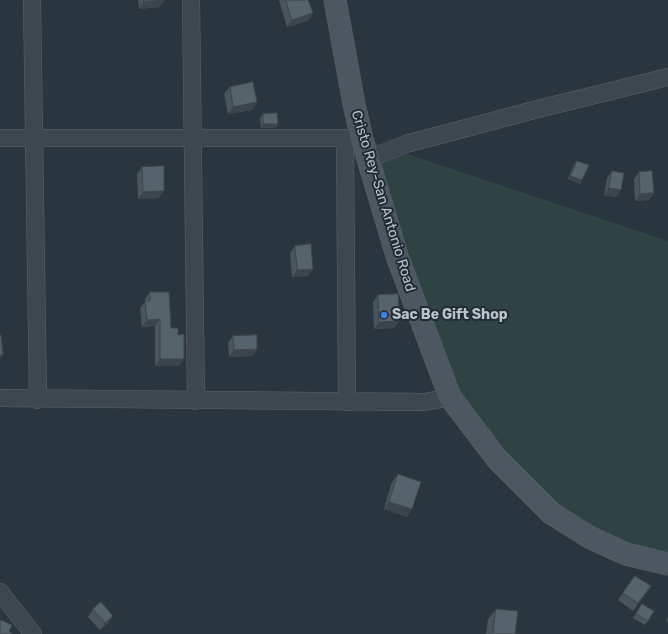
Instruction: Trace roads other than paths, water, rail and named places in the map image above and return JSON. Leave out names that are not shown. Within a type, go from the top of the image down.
[{"type":"main road","name":"Cristo Rey-San Antonio Road","points":[[335,0],[354,104],[358,145],[397,256],[450,397],[497,459],[551,513],[589,537],[626,554],[668,564]]},
{"type":"street","points":[[32,0],[38,400]]},
{"type":"street","points":[[191,0],[194,138],[196,401]]},
{"type":"street","points":[[0,138],[194,138],[358,145],[406,144],[668,77]]},
{"type":"street","points":[[347,402],[358,145]]},
{"type":"street","points":[[0,398],[38,400],[424,402],[450,397]]},
{"type":"street","points":[[0,592],[33,634]]},
{"type":"place","name":"Sac Be Gift Shop","points":[[384,315]]}]
